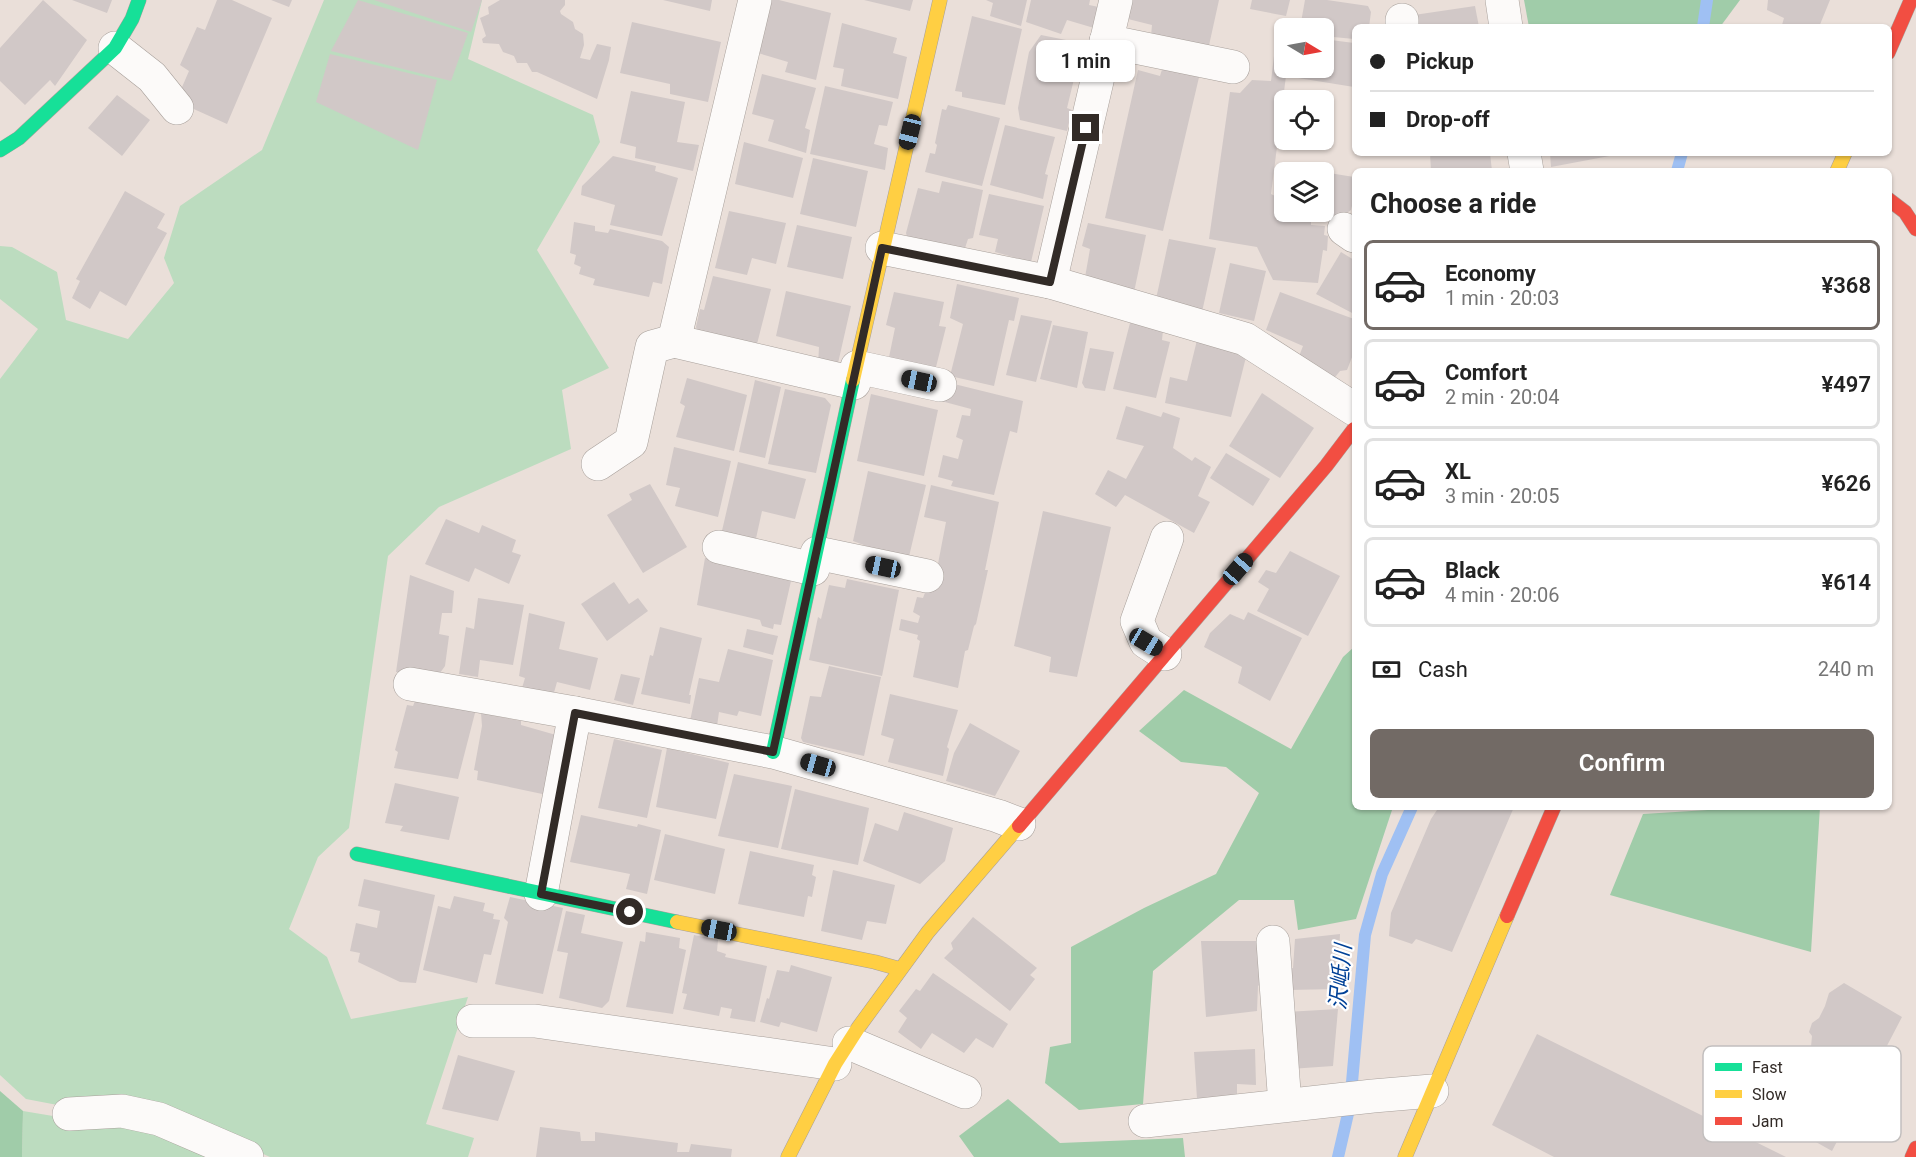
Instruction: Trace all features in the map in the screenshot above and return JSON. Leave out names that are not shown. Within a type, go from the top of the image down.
[{"type":"street","points":[[0,150],[19,138],[115,48],[132,19],[139,0]]},
{"type":"street","points":[[674,342],[755,0]]},
{"type":"street","points":[[773,752],[882,248],[940,0]]},
{"type":"street","points":[[1050,282],[1116,0]]},
{"type":"street","points":[[1502,0],[1506,24]]},
{"type":"street","points":[[1892,44],[1911,0]]},
{"type":"street","points":[[1106,41],[1233,67]]},
{"type":"street","points":[[115,48],[152,77],[177,108]]},
{"type":"street","points":[[1892,201],[1901,207],[1916,229]]},
{"type":"street","points":[[882,248],[1050,282],[1245,339],[1352,408]]},
{"type":"street","points":[[598,464],[632,442],[652,347],[674,342],[856,375],[940,385]]},
{"type":"street","points":[[788,1157],[842,1054],[928,932],[1326,466],[1352,432]]},
{"type":"street","points":[[1165,654],[1146,642],[1137,621],[1167,538]]},
{"type":"street","points":[[719,547],[927,576]]},
{"type":"street","points":[[410,684],[575,713],[773,752],[1019,824]]},
{"type":"street","points":[[541,894],[575,713]]},
{"type":"street","points":[[1405,1157],[1553,810]]},
{"type":"street","points":[[357,854],[900,969]]},
{"type":"street","points":[[1273,942],[1285,1105]]},
{"type":"street","points":[[473,1021],[535,1021],[842,1054],[965,1092]]},
{"type":"street","points":[[1145,1121],[1432,1091]]},
{"type":"street","points":[[69,1114],[122,1111],[159,1119],[247,1157]]},
{"type":"street","points":[[1912,1157],[1916,1148]]},
{"type":"green space","points":[[324,0],[482,0],[468,59],[593,115],[600,142],[537,250],[609,368],[562,390],[571,449],[439,507],[388,556],[349,828],[318,857],[289,929],[327,957],[351,1019],[468,997],[426,1124],[474,1138],[468,1157],[270,1157],[181,1117],[68,1107],[26,1099],[0,1075],[0,379],[38,329],[0,299],[0,246],[12,247],[57,272],[66,320],[128,339],[174,283],[164,258],[180,206],[262,150]]},
{"type":"green space","points":[[1524,0],[1740,0],[1722,24],[1528,24]]},
{"type":"green space","points":[[1352,649],[1352,810],[1392,810],[1356,919],[1298,930],[1294,900],[1239,900],[1153,971],[1143,1104],[1079,1110],[1045,1083],[1050,1047],[1071,1043],[1071,947],[1144,908],[1216,874],[1259,793],[1226,767],[1181,762],[1139,731],[1184,690],[1291,749],[1343,657]]},
{"type":"green space","points":[[1708,810],[1820,810],[1811,952],[1610,895],[1643,814]]},
{"type":"green space","points":[[0,1091],[23,1111],[22,1157],[0,1157]]},
{"type":"green space","points":[[1008,1099],[1060,1143],[1183,1138],[1185,1157],[974,1157],[959,1136]]},
{"type":"green space","points":[[23,1111],[77,1120],[118,1117],[231,1157],[22,1157]]},
{"type":"building","points":[[43,0],[87,40],[55,86],[50,80],[25,105],[0,81],[0,48]]},
{"type":"building","points":[[72,0],[112,0],[107,13]]},
{"type":"building","points":[[217,0],[232,0],[272,18],[227,124],[176,101],[189,71],[180,65],[197,27],[205,30]]},
{"type":"building","points":[[271,0],[292,0],[289,7]]},
{"type":"building","points":[[358,0],[468,33],[451,81],[331,51]]},
{"type":"building","points":[[374,0],[482,0],[471,32]]},
{"type":"building","points":[[500,0],[565,0],[561,14],[573,22],[575,29],[583,34],[584,45],[580,58],[590,60],[597,44],[611,47],[597,99],[537,72],[532,72],[527,63],[517,63],[514,56],[503,52],[499,44],[483,43],[482,39],[486,36],[480,18],[489,14],[488,7]]},
{"type":"building","points":[[663,0],[712,0],[710,11]]},
{"type":"building","points":[[766,0],[779,0],[831,13],[816,80],[785,72],[788,62],[758,53]]},
{"type":"building","points":[[864,0],[913,0],[910,11]]},
{"type":"building","points":[[986,0],[1027,0],[1021,26],[990,16],[993,3]]},
{"type":"building","points":[[1031,0],[1090,0],[1089,5],[1099,7],[1094,28],[1067,20],[1061,34],[1026,22]]},
{"type":"building","points":[[1132,0],[1219,0],[1208,50],[1151,36],[1152,25],[1128,19]]},
{"type":"building","points":[[1252,0],[1290,0],[1286,16],[1250,9]]},
{"type":"building","points":[[1305,0],[1327,0],[1368,6],[1371,12],[1369,24],[1352,24],[1352,39],[1334,37],[1334,18],[1302,18]]},
{"type":"building","points":[[1768,0],[1830,0],[1820,24],[1782,24],[1784,18],[1767,10]]},
{"type":"building","points":[[1475,6],[1478,24],[1413,24],[1414,15]]},
{"type":"building","points":[[972,16],[1022,29],[1005,105],[962,97],[962,92],[955,91]]},
{"type":"building","points":[[632,22],[721,42],[708,102],[670,94],[670,84],[620,73]]},
{"type":"building","points":[[842,23],[897,38],[893,53],[907,57],[898,99],[841,86],[844,69],[833,67]]},
{"type":"building","points":[[1041,35],[1076,42],[1069,70],[1074,79],[1067,108],[1072,110],[1067,131],[1020,120],[1018,108],[1029,52]]},
{"type":"building","points":[[1334,40],[1352,43],[1352,87],[1298,78],[1334,78]]},
{"type":"building","points":[[330,54],[437,80],[418,150],[316,102]]},
{"type":"building","points":[[1274,56],[1274,78],[1286,78],[1284,90],[1274,90],[1274,150],[1277,150],[1271,194],[1274,196],[1274,222],[1311,222],[1311,225],[1325,226],[1324,235],[1328,236],[1327,251],[1323,250],[1318,283],[1273,280],[1257,247],[1209,239],[1230,92],[1240,93],[1252,80],[1271,81]]},
{"type":"building","points":[[1164,63],[1200,73],[1163,231],[1105,218],[1138,70],[1160,76]]},
{"type":"building","points":[[762,74],[816,88],[805,128],[810,130],[806,153],[768,141],[774,120],[752,114]]},
{"type":"building","points":[[825,86],[893,102],[887,126],[879,125],[874,144],[888,148],[885,170],[810,154]]},
{"type":"building","points":[[631,91],[685,102],[677,142],[699,145],[693,171],[635,158],[636,147],[620,143]]},
{"type":"building","points":[[117,95],[150,120],[122,156],[88,128]]},
{"type":"building","points":[[948,105],[1000,118],[982,186],[925,172],[930,153],[935,154],[942,109],[946,110]]},
{"type":"building","points":[[1005,125],[1055,137],[1045,174],[1048,175],[1043,199],[990,185]]},
{"type":"building","points":[[744,142],[803,158],[793,198],[735,184]]},
{"type":"building","points":[[613,156],[656,166],[655,171],[678,178],[662,236],[610,225],[615,205],[581,195],[582,186]]},
{"type":"building","points":[[1430,156],[1490,156],[1492,168],[1431,168]]},
{"type":"building","points":[[1550,156],[1609,156],[1551,167]]},
{"type":"building","points":[[813,158],[868,171],[856,227],[800,214]]},
{"type":"building","points":[[1334,174],[1352,177],[1351,210],[1338,219],[1334,218]]},
{"type":"building","points":[[942,181],[983,190],[973,238],[968,239],[965,248],[909,243],[906,233],[918,188],[939,193]]},
{"type":"building","points":[[125,191],[165,214],[157,228],[167,233],[126,306],[100,291],[90,309],[72,298],[80,281],[76,279]]},
{"type":"building","points":[[989,194],[1044,206],[1031,262],[995,252],[998,239],[979,235]]},
{"type":"building","points":[[729,211],[786,223],[776,264],[752,258],[747,275],[715,268]]},
{"type":"building","points":[[574,222],[595,226],[595,231],[608,233],[610,229],[662,241],[669,247],[662,284],[653,282],[649,297],[593,285],[595,279],[579,274],[581,267],[574,264],[576,255],[570,253]]},
{"type":"building","points":[[1088,223],[1146,235],[1133,297],[1084,283],[1090,249],[1082,246]]},
{"type":"building","points":[[797,225],[852,237],[843,279],[787,267]]},
{"type":"building","points":[[1169,239],[1216,248],[1202,312],[1156,299]]},
{"type":"building","points":[[1341,252],[1352,259],[1352,313],[1316,294]]},
{"type":"building","points":[[1230,263],[1266,271],[1254,321],[1219,313]]},
{"type":"building","points":[[713,276],[771,289],[756,348],[699,335],[696,327],[700,309],[704,310]]},
{"type":"building","points":[[957,284],[1019,298],[1014,321],[1009,320],[994,386],[950,376],[963,324],[950,318]]},
{"type":"building","points":[[786,291],[851,306],[836,372],[818,366],[819,347],[776,336]]},
{"type":"building","points":[[894,292],[944,302],[939,326],[946,327],[933,379],[887,367],[895,328],[886,325]]},
{"type":"building","points":[[1280,292],[1352,318],[1352,357],[1347,370],[1340,371],[1332,381],[1296,364],[1303,346],[1266,330]]},
{"type":"building","points":[[1021,315],[1052,321],[1036,382],[1006,375]]},
{"type":"building","points":[[1130,323],[1163,330],[1162,340],[1170,342],[1156,398],[1113,389]]},
{"type":"building","points":[[1053,325],[1088,332],[1077,388],[1040,379]]},
{"type":"building","points":[[1198,336],[1248,349],[1231,417],[1165,403],[1170,377],[1187,381]]},
{"type":"building","points":[[1090,348],[1114,352],[1105,391],[1085,388],[1082,383]]},
{"type":"building","points":[[687,378],[747,395],[734,451],[676,437],[685,406],[680,403]]},
{"type":"building","points":[[755,380],[781,387],[765,458],[739,452]]},
{"type":"building","points":[[946,382],[1023,401],[1017,433],[1010,431],[994,495],[951,486],[953,481],[938,477],[943,455],[958,459],[963,440],[956,437],[962,415],[970,416],[971,409],[941,401]]},
{"type":"building","points":[[785,389],[825,398],[831,405],[816,473],[768,464]]},
{"type":"building","points":[[1262,393],[1314,428],[1280,478],[1229,446]]},
{"type":"building","points":[[871,394],[938,410],[924,476],[857,461]]},
{"type":"building","points":[[1126,406],[1161,417],[1163,412],[1180,418],[1173,448],[1192,461],[1195,457],[1211,467],[1198,496],[1210,502],[1194,533],[1125,495],[1116,507],[1095,494],[1108,470],[1126,479],[1144,446],[1116,439]]},
{"type":"building","points":[[674,447],[731,461],[718,517],[675,506],[680,488],[666,485]]},
{"type":"building","points":[[1226,453],[1270,479],[1253,506],[1210,478]]},
{"type":"building","points":[[738,462],[806,479],[795,519],[762,511],[755,543],[721,535]]},
{"type":"building","points":[[868,471],[926,485],[907,565],[866,556],[869,547],[853,541]]},
{"type":"building","points":[[650,484],[687,547],[643,573],[607,515],[632,500],[629,494]]},
{"type":"building","points":[[931,485],[999,502],[985,570],[988,570],[976,624],[968,650],[965,651],[958,688],[913,677],[920,641],[917,639],[918,635],[899,630],[901,619],[918,623],[920,616],[913,612],[917,597],[923,598],[926,590],[933,590],[946,522],[924,517]]},
{"type":"building","points":[[1043,511],[1111,527],[1077,677],[1049,672],[1051,657],[1014,646]]},
{"type":"building","points":[[446,519],[479,533],[482,525],[516,540],[512,552],[521,555],[509,584],[475,568],[469,582],[425,564]]},
{"type":"building","points":[[1290,551],[1340,576],[1308,636],[1257,611],[1269,589],[1258,582],[1266,570],[1276,573]]},
{"type":"building","points":[[705,558],[791,581],[781,625],[774,624],[773,629],[762,626],[760,620],[697,605]]},
{"type":"building","points":[[410,575],[454,591],[452,613],[442,613],[439,634],[449,636],[445,666],[437,677],[396,672]]},
{"type":"building","points":[[847,579],[899,590],[882,676],[809,660],[818,617],[821,619],[829,585],[845,588]]},
{"type":"building","points":[[614,582],[629,604],[638,598],[648,611],[607,641],[581,604]]},
{"type":"building","points":[[478,598],[524,605],[513,665],[480,660],[478,677],[459,674],[466,627],[474,629]]},
{"type":"building","points":[[1248,612],[1302,638],[1270,701],[1238,683],[1242,667],[1204,647],[1210,633],[1230,614],[1244,620]]},
{"type":"building","points":[[529,613],[565,622],[559,649],[598,658],[590,690],[557,682],[553,696],[522,688],[525,678],[519,676]]},
{"type":"building","points":[[660,627],[702,638],[689,695],[691,695],[690,704],[641,694],[650,655],[653,656]]},
{"type":"building","points":[[747,629],[778,636],[773,655],[743,647]]},
{"type":"building","points":[[728,649],[773,660],[761,716],[739,711],[737,716],[719,712],[717,726],[690,721],[699,678],[719,682]]},
{"type":"building","points":[[829,666],[881,677],[864,756],[803,742],[801,738],[810,696],[821,697]]},
{"type":"building","points":[[621,674],[640,678],[633,705],[614,700]]},
{"type":"building","points":[[890,694],[958,710],[947,747],[949,749],[943,776],[888,762],[894,739],[881,735]]},
{"type":"building","points":[[417,696],[476,709],[458,779],[394,768],[398,752],[395,750],[407,705],[413,706]]},
{"type":"building","points":[[481,713],[521,721],[521,725],[556,735],[547,795],[477,780],[478,771],[474,770],[482,726]]},
{"type":"building","points":[[970,723],[1020,751],[995,796],[946,781],[954,753]]},
{"type":"building","points":[[614,739],[662,750],[647,818],[598,808]]},
{"type":"building","points":[[667,748],[729,763],[716,819],[656,807]]},
{"type":"building","points":[[734,774],[792,786],[778,848],[718,836]]},
{"type":"building","points":[[395,783],[459,797],[449,840],[400,831],[403,826],[385,823]]},
{"type":"building","points":[[795,789],[869,808],[858,865],[781,849]]},
{"type":"building","points":[[1437,810],[1513,810],[1452,952],[1416,939],[1412,944],[1389,936],[1391,913],[1431,819]]},
{"type":"building","points":[[904,812],[953,828],[945,861],[920,884],[863,861],[875,823],[898,831]]},
{"type":"building","points":[[581,815],[661,830],[647,894],[626,889],[630,874],[570,862]]},
{"type":"building","points":[[665,834],[725,849],[715,894],[654,880]]},
{"type":"building","points":[[750,851],[814,865],[812,875],[816,877],[812,897],[808,896],[804,917],[738,904]]},
{"type":"building","points":[[833,870],[895,885],[886,924],[867,921],[862,940],[821,931]]},
{"type":"building","points":[[364,879],[435,895],[416,983],[400,982],[358,962],[360,953],[350,951],[356,923],[377,928],[380,911],[358,906]]},
{"type":"building","points":[[454,896],[485,903],[483,911],[494,914],[493,919],[500,920],[491,955],[484,954],[477,983],[423,970],[438,906],[450,909]]},
{"type":"building","points":[[510,897],[563,908],[543,994],[495,984],[508,922],[504,918]]},
{"type":"building","points":[[566,911],[585,915],[581,933],[623,942],[609,1001],[602,1008],[559,998],[568,953],[557,951]]},
{"type":"building","points":[[973,917],[1037,968],[1030,975],[1035,979],[1010,1011],[944,958],[953,949],[951,943]]},
{"type":"building","points":[[646,932],[680,938],[679,948],[686,950],[673,1014],[626,1007],[640,941],[645,942]]},
{"type":"building","points":[[1340,934],[1339,956],[1335,956],[1338,989],[1288,990],[1285,969],[1293,968],[1295,939]]},
{"type":"building","points":[[694,935],[718,940],[717,951],[726,954],[725,957],[767,966],[755,1022],[730,1018],[732,1009],[721,1007],[719,1016],[683,1009],[687,994],[682,993]]},
{"type":"building","points":[[1201,941],[1261,941],[1261,983],[1258,986],[1257,1011],[1206,1017]]},
{"type":"building","points":[[791,965],[832,977],[817,1032],[781,1022],[779,1027],[760,1022],[777,970],[789,972]]},
{"type":"building","points":[[933,973],[1008,1024],[993,1048],[976,1038],[964,1053],[932,1033],[921,1049],[898,1032],[907,1018],[899,1011],[916,989],[920,991]]},
{"type":"building","points":[[1844,983],[1902,1017],[1887,1046],[1811,1046],[1812,1036],[1809,1032],[1812,1023],[1819,1018],[1829,993]]},
{"type":"building","points":[[1338,1009],[1333,1066],[1290,1069],[1286,1012]]},
{"type":"building","points":[[1537,1034],[1703,1116],[1703,1142],[1756,1142],[1786,1157],[1554,1157],[1492,1125]]},
{"type":"building","points":[[1255,1049],[1256,1085],[1237,1084],[1237,1096],[1197,1099],[1194,1052]]},
{"type":"building","points":[[458,1055],[515,1071],[498,1121],[442,1109]]},
{"type":"building","points":[[540,1127],[580,1132],[581,1141],[595,1141],[595,1132],[678,1143],[677,1152],[689,1152],[691,1144],[732,1149],[731,1157],[536,1157]]},
{"type":"building","points":[[1816,1142],[1837,1142],[1832,1151]]},
{"type":"waterway","name":"沢岻川","points":[[1703,24],[1707,0]]},
{"type":"waterway","name":"沢岻川","points":[[1678,168],[1681,156]]},
{"type":"waterway","name":"沢岻川","points":[[1338,1157],[1350,1105],[1365,935],[1382,874],[1411,810]]},
{"type":"traffic: fast","points":[[0,150],[19,138],[115,48],[132,19],[139,0]]},
{"type":"traffic: fast","points":[[773,752],[853,380]]},
{"type":"traffic: fast","points":[[357,854],[677,922]]},
{"type":"traffic: slow","points":[[853,380],[940,0]]},
{"type":"traffic: slow","points":[[1838,168],[1844,156]]},
{"type":"traffic: slow","points":[[788,1157],[835,1064],[858,1028],[928,932],[1019,826]]},
{"type":"traffic: slow","points":[[1405,1157],[1507,916]]},
{"type":"traffic: slow","points":[[677,922],[900,969]]},
{"type":"traffic: jam","points":[[1892,44],[1911,0]]},
{"type":"traffic: jam","points":[[1892,202],[1905,212],[1916,229]]},
{"type":"traffic: jam","points":[[1019,826],[1326,466],[1352,432]]},
{"type":"traffic: jam","points":[[1507,916],[1553,810]]},
{"type":"traffic: jam","points":[[1912,1157],[1916,1148]]},
{"type":"route","points":[[630,912],[541,894],[575,713],[773,752],[882,248],[1050,282],[1086,128]]}]
